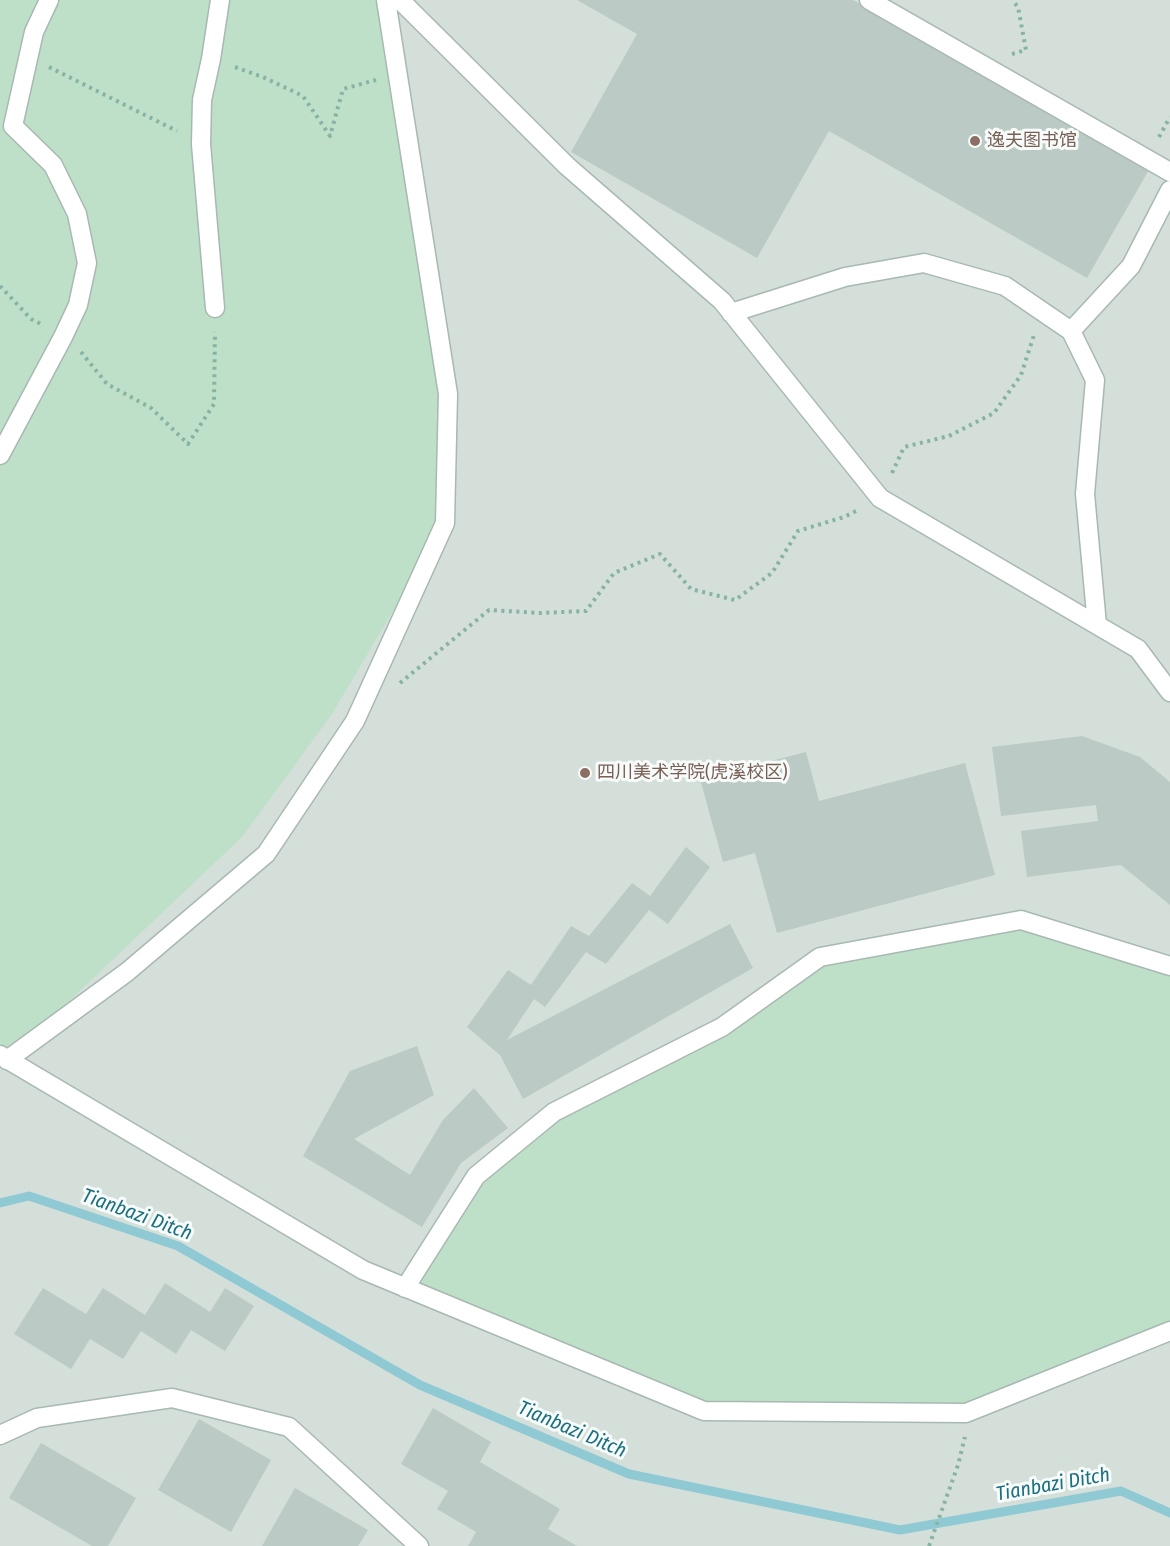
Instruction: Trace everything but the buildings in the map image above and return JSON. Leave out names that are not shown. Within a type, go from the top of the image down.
[{"type":"lane","points":[[0,455],[78,305],[87,263],[77,214],[54,165],[13,126],[34,32],[49,0]]},
{"type":"lane","points":[[215,308],[201,144],[202,100],[212,59],[220,0]]},
{"type":"lane","points":[[386,0],[448,394],[446,522],[355,721],[266,854],[127,972],[3,1057],[363,1270],[704,1411],[966,1413],[1170,1331]]},
{"type":"lane","points":[[400,0],[567,166],[722,302],[880,498],[1138,649],[1170,692]]},
{"type":"lane","points":[[868,0],[1170,172]]},
{"type":"lane","points":[[1065,327],[1131,266],[1170,189]]},
{"type":"lane","points":[[731,313],[845,277],[924,263],[1005,286],[1065,327],[1095,380],[1085,494],[1097,625]]},
{"type":"lane","points":[[405,1288],[476,1176],[554,1112],[722,1027],[820,957],[1021,920],[1170,966]]},
{"type":"lane","points":[[0,1435],[37,1418],[172,1398],[289,1426],[419,1546]]},
{"type":"path","points":[[980,63],[1026,50],[1018,7],[1012,0]]},
{"type":"path","points":[[29,56],[201,144]]},
{"type":"path","points":[[212,59],[265,78],[303,96],[330,136],[343,89],[398,74]]},
{"type":"path","points":[[0,286],[31,318],[63,337],[82,352],[108,384],[151,408],[188,444],[214,404],[215,308]]},
{"type":"path","points":[[400,684],[489,610],[540,613],[586,610],[614,573],[660,554],[691,589],[735,600],[772,573],[798,531],[844,517],[880,498],[904,447],[949,436],[994,413],[1021,375],[1035,329],[1065,327]]},
{"type":"path","points":[[929,1546],[958,1465]]},
{"type":"shaded area","name":"四川美术学院(虎溪校区)","points":[[0,0],[1170,0],[1170,1546],[0,1546]]},
{"type":"green space","points":[[0,0],[376,0],[444,373],[445,523],[332,714],[243,836],[7,1060],[0,1055]]},
{"type":"green space","points":[[1021,920],[1170,966],[1170,1331],[966,1413],[704,1411],[405,1288],[476,1176],[554,1112],[722,1027],[820,957]]},
{"type":"waterway","name":"Tianbazi Ditch","points":[[0,1203],[29,1196],[178,1246],[420,1385],[629,1474],[900,1530],[1121,1491],[1170,1513]]},
{"type":"place","name":"逸夫图书馆","points":[[975,141]]},
{"type":"place","name":"四川美术学院(虎溪校区)","points":[[585,773]]}]
